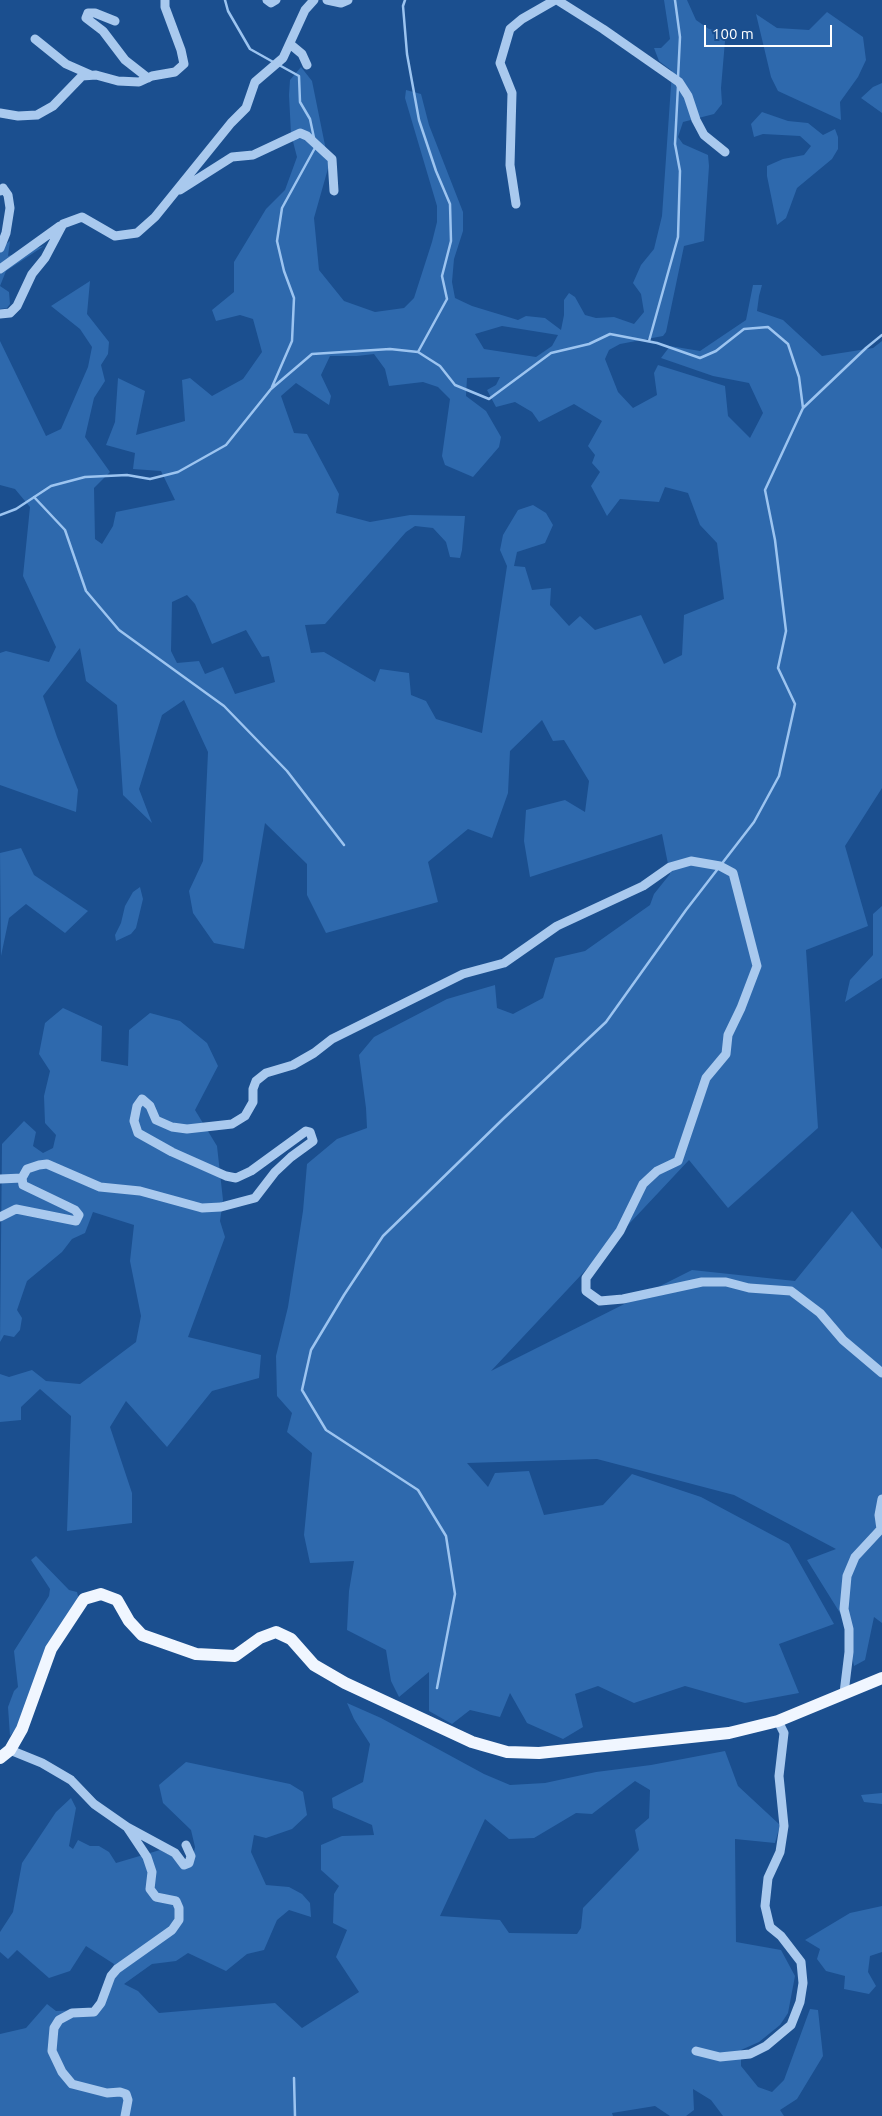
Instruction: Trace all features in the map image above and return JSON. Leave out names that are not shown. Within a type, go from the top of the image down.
[{"type":"main road","points":[[5,1754],[22,1729],[51,1649],[84,1599],[101,1594],[117,1600],[129,1621],[142,1636],[196,1654],[235,1656],[260,1638],[276,1632],[292,1639],[314,1665],[345,1683],[472,1742],[507,1752],[539,1753],[720,1734],[778,1721],[882,1678]]},
{"type":"street","points":[[0,113],[18,116],[37,115],[53,106],[82,76],[118,82],[139,82],[148,78],[176,72],[184,64],[181,50],[165,6],[165,0]]},
{"type":"street","points":[[267,0],[270,3],[276,0]]},
{"type":"street","points":[[0,269],[63,224],[82,217],[115,236],[137,233],[155,216],[231,123],[246,108],[255,82],[283,58],[305,10],[314,0]]},
{"type":"street","points":[[327,0],[342,3],[348,0]]},
{"type":"street","points":[[516,204],[510,165],[512,92],[500,63],[510,29],[522,19],[556,0],[603,29],[679,82],[688,96],[704,136],[725,152]]},
{"type":"street","points":[[115,21],[95,13],[88,13],[86,18],[104,31],[125,60],[148,78]]},
{"type":"street","points":[[36,39],[66,64],[91,76]]},
{"type":"street","points":[[290,44],[302,54],[307,65]]},
{"type":"street","points":[[173,194],[232,157],[253,155],[300,133],[307,136],[332,158],[334,191]]},
{"type":"street","points":[[0,190],[2,188],[8,195],[10,208],[6,234],[0,248]]},
{"type":"street","points":[[0,314],[10,313],[17,306],[32,274],[45,258],[63,224]]},
{"type":"street","points":[[0,1217],[16,1209],[76,1221],[79,1215],[75,1210],[23,1185],[22,1178],[27,1170],[47,1164],[100,1187],[140,1191],[202,1208],[221,1207],[254,1198],[275,1172],[312,1141],[310,1132],[306,1132],[251,1171],[236,1178],[226,1176],[172,1152],[138,1133],[134,1121],[137,1106],[142,1099],[150,1106],[156,1120],[172,1127],[187,1129],[232,1124],[245,1116],[253,1102],[253,1089],[256,1081],[266,1073],[293,1065],[314,1053],[332,1039],[463,974],[504,963],[557,926],[643,886],[670,866],[691,861],[720,866],[733,873],[757,966],[741,1008],[728,1035],[726,1054],[706,1078],[678,1161],[657,1171],[643,1184],[620,1230],[586,1278],[586,1291],[600,1301],[623,1299],[702,1282],[726,1282],[749,1288],[790,1291],[820,1313],[843,1340],[882,1373]]},
{"type":"street","points":[[0,1179],[22,1178]]},
{"type":"street","points":[[844,1693],[849,1652],[849,1629],[844,1609],[847,1576],[855,1557],[881,1529],[879,1515],[882,1499]]},
{"type":"street","points":[[696,2051],[720,2057],[750,2054],[766,2046],[791,2025],[800,2002],[803,1983],[801,1962],[781,1936],[770,1927],[765,1906],[768,1878],[780,1852],[784,1826],[779,1776],[784,1733],[778,1721]]},
{"type":"street","points":[[5,1754],[42,1763],[71,1780],[94,1804],[127,1827],[174,1853],[184,1865],[189,1863],[191,1856],[186,1845]]},
{"type":"street","points":[[125,2116],[128,2100],[126,2094],[120,2092],[108,2093],[72,2084],[62,2072],[52,2052],[54,2028],[59,2020],[72,2013],[94,2012],[101,2003],[111,1976],[117,1969],[172,1930],[179,1920],[179,1908],[176,1901],[156,1897],[150,1889],[152,1872],[147,1857],[127,1827]]},
{"type":"shaded area","points":[[664,0],[687,0],[696,20],[709,29],[719,30],[725,41],[721,88],[722,104],[714,114],[683,122],[678,137],[683,144],[708,155],[709,166],[704,241],[684,246],[666,332],[663,336],[620,344],[609,350],[605,359],[618,392],[633,408],[657,395],[654,373],[658,365],[725,386],[728,416],[750,438],[763,413],[749,383],[713,376],[661,358],[670,346],[700,351],[746,320],[753,285],[762,285],[757,311],[783,320],[822,356],[873,348],[882,341],[882,788],[845,846],[868,926],[806,950],[818,1128],[728,1208],[689,1160],[491,1371],[692,1270],[795,1281],[852,1211],[882,1249],[882,1623],[874,1617],[865,1660],[854,1666],[845,1621],[807,1560],[836,1549],[734,1495],[597,1459],[467,1463],[488,1487],[495,1473],[529,1471],[544,1515],[603,1505],[632,1474],[701,1497],[789,1544],[834,1624],[779,1644],[799,1693],[745,1703],[685,1686],[634,1703],[598,1686],[575,1694],[583,1727],[563,1739],[527,1723],[510,1693],[500,1717],[470,1710],[452,1724],[429,1711],[429,1672],[399,1697],[391,1681],[386,1650],[347,1630],[349,1591],[354,1561],[310,1563],[304,1535],[312,1453],[287,1432],[292,1413],[277,1396],[276,1356],[288,1307],[303,1211],[307,1164],[337,1139],[367,1128],[359,1055],[374,1037],[447,999],[495,985],[497,1008],[513,1014],[543,998],[555,958],[585,951],[650,905],[654,894],[670,874],[662,834],[530,877],[524,841],[526,810],[565,800],[585,812],[589,781],[564,740],[553,741],[542,720],[510,751],[508,793],[492,838],[468,829],[428,862],[438,902],[326,933],[307,895],[307,864],[265,823],[244,949],[214,943],[193,913],[189,891],[203,861],[208,752],[184,700],[162,715],[139,789],[152,823],[123,795],[117,705],[86,681],[80,648],[43,696],[78,790],[76,812],[0,785],[0,653],[6,651],[49,662],[56,647],[23,576],[30,507],[15,489],[0,485],[0,341],[46,436],[61,429],[88,367],[92,347],[80,329],[51,306],[90,281],[87,314],[109,342],[108,354],[101,365],[105,381],[94,398],[85,437],[110,472],[94,488],[95,539],[102,544],[113,526],[116,512],[175,500],[161,471],[133,469],[135,453],[106,445],[115,422],[118,378],[145,391],[136,435],[185,421],[182,380],[190,378],[212,396],[243,379],[262,352],[253,319],[240,315],[216,321],[212,310],[234,292],[234,262],[266,209],[285,190],[297,157],[291,134],[290,80],[301,67],[312,81],[329,165],[314,218],[319,270],[344,301],[375,312],[404,308],[414,298],[432,242],[437,222],[437,206],[405,98],[406,90],[421,94],[429,125],[463,212],[463,231],[454,259],[452,282],[455,298],[472,306],[518,320],[526,316],[545,318],[561,330],[564,300],[569,293],[575,297],[585,315],[596,318],[614,317],[634,324],[644,312],[641,294],[633,283],[641,265],[654,249],[662,216],[672,71],[659,61],[654,48],[661,48],[670,39]],"holes":[[[502,326],[558,335],[552,346],[536,357],[484,349],[475,334]],[[374,354],[385,369],[389,386],[423,382],[438,387],[450,399],[442,456],[445,465],[473,477],[499,447],[501,437],[486,411],[466,396],[467,378],[500,377],[496,385],[487,390],[496,407],[515,402],[532,412],[539,422],[574,404],[602,421],[588,446],[595,455],[592,463],[600,472],[591,486],[607,516],[620,499],[659,502],[665,487],[688,493],[700,525],[717,543],[724,599],[684,615],[682,655],[664,664],[641,615],[595,630],[580,616],[569,626],[550,605],[551,588],[532,590],[525,567],[514,566],[517,552],[545,543],[553,525],[546,513],[533,505],[518,510],[503,535],[500,550],[507,566],[482,733],[436,719],[426,701],[411,695],[409,673],[380,669],[375,682],[324,652],[311,653],[305,625],[325,624],[406,532],[415,526],[433,528],[446,542],[450,557],[460,558],[462,550],[465,516],[410,515],[370,522],[336,513],[339,494],[307,434],[294,433],[281,396],[296,383],[329,405],[331,396],[321,375],[330,356]],[[187,595],[195,604],[212,644],[246,630],[262,657],[269,656],[275,682],[235,694],[223,667],[205,674],[199,661],[177,663],[171,651],[172,602]]]},
{"type":"shaded area","points":[[827,12],[863,37],[866,60],[858,77],[840,102],[841,120],[778,91],[771,77],[756,14],[777,28],[809,30]]},
{"type":"shaded area","points":[[882,83],[882,113],[861,98],[873,87]]},
{"type":"shaded area","points":[[762,112],[788,121],[808,123],[823,135],[835,129],[838,137],[838,149],[832,159],[797,188],[786,218],[777,225],[767,176],[767,166],[783,159],[804,155],[811,146],[800,136],[763,134],[754,137],[751,124]]},
{"type":"shaded area","points":[[10,241],[8,256],[44,246],[6,271],[0,286],[0,248]]},
{"type":"shaded area","points":[[0,286],[9,292],[10,304],[7,308],[0,309]]},
{"type":"shaded area","points":[[21,848],[34,875],[88,911],[65,933],[26,904],[9,918],[1,956],[0,853]]},
{"type":"shaded area","points":[[140,887],[143,899],[136,928],[131,934],[116,941],[115,935],[121,923],[125,906],[133,892]]},
{"type":"shaded area","points":[[882,906],[882,978],[845,1002],[850,980],[873,955],[873,914]]},
{"type":"shaded area","points":[[63,1008],[102,1026],[101,1061],[128,1066],[129,1030],[150,1013],[180,1021],[207,1043],[218,1066],[195,1110],[217,1146],[223,1200],[220,1221],[225,1237],[188,1337],[261,1355],[259,1378],[212,1391],[167,1447],[126,1401],[110,1427],[132,1493],[132,1523],[67,1531],[71,1416],[40,1389],[21,1407],[21,1420],[0,1422],[0,1374],[9,1377],[32,1370],[46,1381],[80,1384],[136,1342],[141,1316],[130,1261],[134,1225],[93,1212],[85,1233],[72,1239],[62,1252],[27,1281],[17,1310],[22,1318],[20,1330],[14,1337],[4,1335],[0,1342],[2,1144],[24,1121],[36,1132],[33,1146],[43,1153],[53,1148],[56,1135],[45,1123],[44,1096],[50,1071],[39,1054],[45,1023]]},
{"type":"shaded area","points":[[36,1556],[69,1590],[77,1592],[79,1600],[18,1726],[10,1736],[8,1707],[14,1691],[18,1687],[14,1651],[49,1596],[50,1589],[31,1560]]},
{"type":"shaded area","points":[[347,1703],[381,1718],[484,1774],[510,1785],[545,1783],[596,1772],[651,1765],[725,1751],[738,1786],[780,1825],[775,1843],[735,1839],[736,1942],[781,1950],[795,1976],[788,2013],[780,2025],[759,2042],[741,2050],[741,2066],[758,2087],[772,2092],[784,2080],[810,2009],[818,2010],[823,2056],[797,2099],[780,2110],[784,2116],[723,2116],[711,2100],[693,2089],[694,2110],[686,2116],[670,2116],[655,2106],[612,2113],[613,2116],[0,2116],[0,2034],[26,2028],[47,2004],[56,2011],[102,2009],[112,1980],[114,1964],[86,1946],[70,1971],[49,1978],[17,1950],[8,1959],[0,1952],[0,1932],[13,1912],[22,1863],[56,1812],[71,1798],[76,1808],[69,1846],[73,1849],[78,1840],[90,1846],[99,1846],[109,1852],[116,1863],[160,1850],[191,1866],[195,1847],[191,1830],[163,1803],[159,1785],[186,1762],[290,1784],[303,1792],[307,1815],[292,1829],[266,1838],[254,1835],[251,1852],[266,1885],[289,1887],[302,1894],[310,1903],[311,1917],[289,1910],[277,1920],[264,1950],[247,1954],[226,1971],[188,1953],[176,1961],[152,1964],[124,1984],[138,1991],[159,2013],[275,2003],[302,2028],[359,1992],[336,1957],[347,1930],[333,1923],[334,1894],[339,1886],[321,1870],[321,1845],[342,1836],[374,1835],[372,1825],[333,1808],[332,1798],[363,1782],[370,1744],[354,1719]],"holes":[[[635,1781],[650,1790],[649,1818],[635,1830],[639,1850],[583,1908],[581,1928],[577,1934],[509,1933],[500,1920],[440,1916],[485,1819],[509,1839],[534,1838],[576,1813],[592,1814]]]},
{"type":"shaded area","points":[[882,1793],[882,1804],[864,1802],[861,1795]]},
{"type":"shaded area","points":[[882,1906],[882,1952],[870,1956],[868,1972],[876,1986],[869,1994],[844,1989],[845,1976],[826,1971],[817,1959],[820,1949],[805,1940],[850,1913]]},
{"type":"waterway","points":[[225,0],[228,11],[250,49],[275,63]]},
{"type":"waterway","points":[[405,0],[403,6],[407,54],[419,120],[436,171],[450,204],[451,241],[442,276],[447,299],[418,352]]},
{"type":"waterway","points":[[675,0],[680,37],[678,78]]},
{"type":"waterway","points":[[279,65],[299,76],[300,102],[310,119],[314,138]]},
{"type":"waterway","points":[[649,341],[678,237],[680,171],[675,144],[678,86]]},
{"type":"waterway","points":[[272,387],[292,341],[294,298],[284,271],[277,241],[282,208],[316,146]]},
{"type":"waterway","points":[[0,515],[16,509],[51,486],[85,477],[127,475],[150,479],[178,472],[226,445],[271,389],[312,354],[390,349],[418,352],[440,366],[455,385],[489,399],[551,353],[589,344],[610,334],[657,343],[700,358],[716,351],[744,329],[768,327],[788,344],[799,377],[803,408]]},
{"type":"waterway","points":[[437,1688],[455,1594],[446,1536],[418,1490],[326,1430],[302,1390],[311,1350],[383,1236],[606,1022],[686,910],[754,822],[779,776],[795,704],[778,668],[786,631],[775,540],[765,490],[803,408],[882,335]]},
{"type":"waterway","points":[[34,497],[65,530],[86,591],[119,630],[224,706],[287,771],[344,845]]},
{"type":"waterway","points":[[294,2078],[295,2116]]}]
